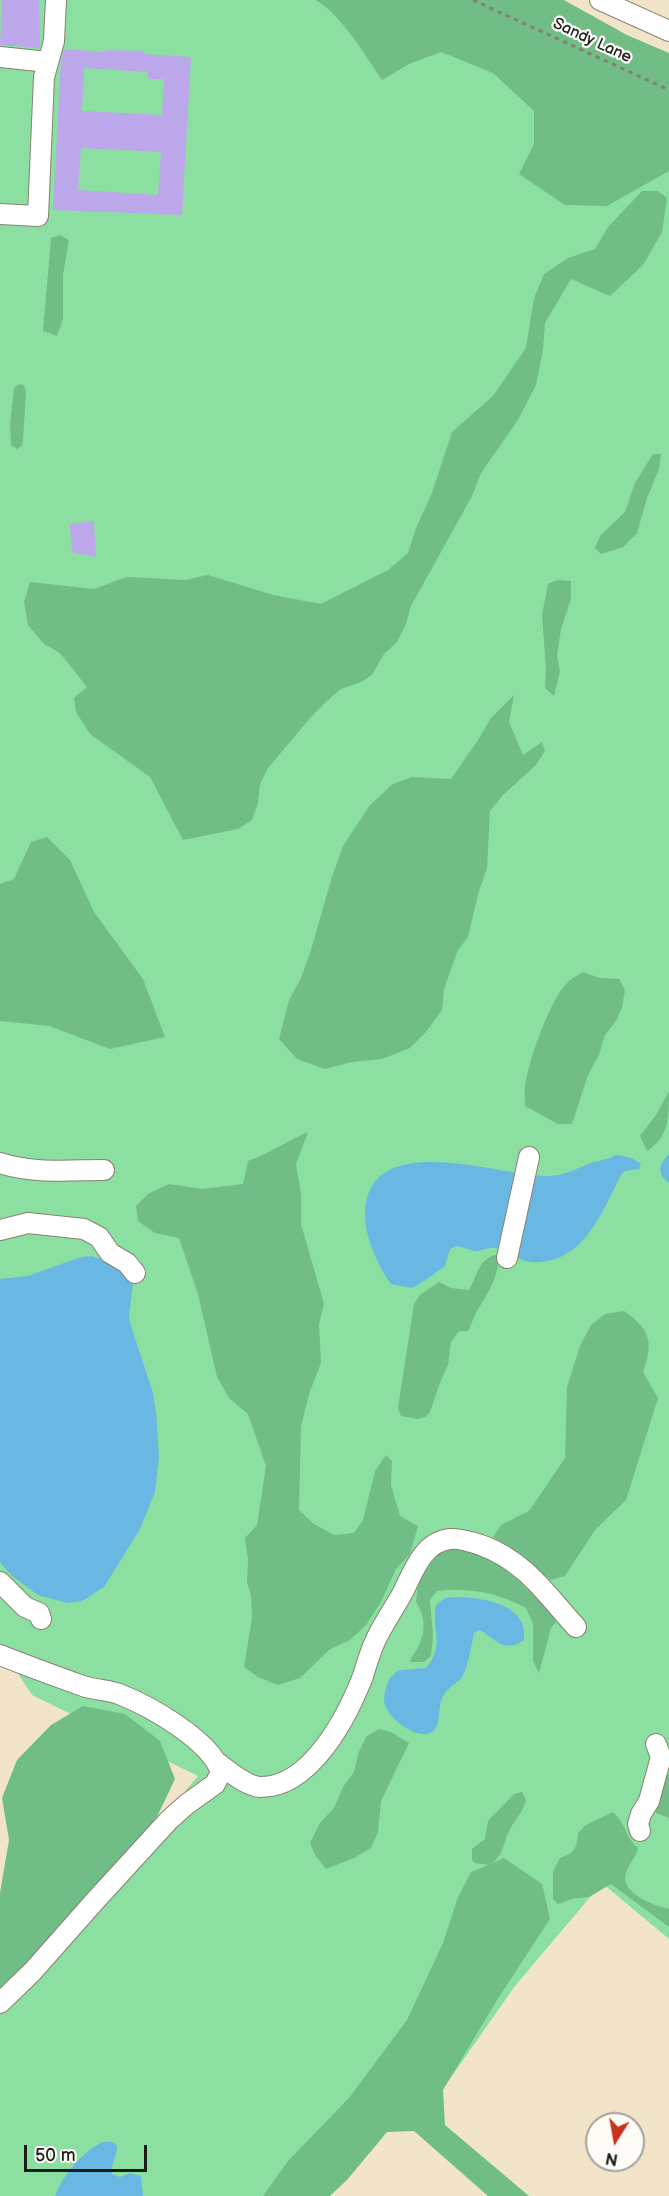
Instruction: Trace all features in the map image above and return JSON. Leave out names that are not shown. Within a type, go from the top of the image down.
[{"type":"street","points":[[0,214],[38,216],[44,77],[54,41],[56,0]]},
{"type":"street","points":[[600,0],[669,32]]},
{"type":"street","points":[[0,57],[48,62]]},
{"type":"street","points":[[507,1258],[529,1157]]},
{"type":"street","points":[[0,1163],[16,1168],[37,1170],[104,1170]]},
{"type":"street","points":[[0,1230],[28,1222],[84,1229],[99,1237],[110,1253],[127,1263],[135,1273]]},
{"type":"street","points":[[0,1655],[85,1687],[117,1694],[138,1703],[188,1734],[218,1763],[238,1778],[259,1788],[282,1784],[306,1770],[334,1734],[362,1677],[373,1646],[414,1568],[432,1545],[450,1539],[471,1541],[503,1555],[529,1573],[576,1627]]},
{"type":"street","points":[[0,1582],[25,1607],[39,1613],[41,1619]]},
{"type":"street","points":[[640,1831],[638,1824],[640,1814],[649,1801],[662,1755]]},
{"type":"street","points":[[0,2003],[33,1971],[170,1820],[187,1804],[215,1784],[221,1772],[218,1763]]},
{"type":"path","name":"Sandy Lane","points":[[472,0],[669,90]]},
{"type":"green space","points":[[0,0],[418,0],[669,121],[669,1939],[602,1883],[515,1986],[442,2090],[271,2196],[0,2196],[0,2011],[198,1776],[32,1695],[0,1646]]},
{"type":"green space","points":[[315,0],[564,0],[627,35],[669,53],[669,171],[607,206],[565,205],[519,174],[534,144],[534,111],[493,73],[441,52],[409,64],[382,80],[342,24],[324,5]]},
{"type":"green space","points":[[642,191],[658,191],[667,198],[662,232],[643,265],[610,296],[571,279],[545,323],[543,350],[536,385],[518,420],[481,473],[472,496],[411,606],[406,624],[397,642],[384,654],[372,675],[361,682],[341,689],[328,700],[268,768],[260,784],[258,803],[252,820],[238,829],[183,840],[150,777],[90,734],[76,712],[74,698],[87,687],[60,653],[44,644],[28,625],[24,602],[30,582],[94,589],[127,577],[185,580],[208,575],[273,595],[321,604],[388,570],[408,553],[416,528],[432,493],[452,432],[493,396],[526,348],[534,298],[544,274],[568,258],[595,249],[608,227]]},
{"type":"green space","points":[[60,235],[69,240],[63,275],[63,319],[57,336],[43,331],[51,238]]},
{"type":"green space","points":[[19,384],[24,385],[26,392],[23,440],[22,446],[17,449],[11,445],[10,425],[14,388]]},
{"type":"green space","points":[[653,454],[661,454],[659,469],[647,498],[637,533],[623,547],[601,554],[595,548],[600,536],[625,512],[635,483]]},
{"type":"green space","points":[[557,580],[571,581],[571,599],[561,629],[557,656],[560,671],[554,696],[545,688],[542,615],[548,584]]},
{"type":"green space","points":[[514,695],[509,722],[523,755],[542,742],[545,751],[536,765],[503,795],[490,811],[487,868],[468,937],[458,950],[444,989],[442,1010],[426,1032],[410,1048],[382,1059],[352,1062],[325,1069],[297,1059],[279,1039],[289,1000],[301,978],[311,950],[343,846],[370,805],[393,784],[412,777],[451,779],[491,718]]},
{"type":"green space","points":[[47,837],[70,860],[94,912],[143,979],[165,1037],[110,1049],[49,1026],[0,1021],[0,884],[14,879],[31,842]]},
{"type":"green space","points":[[583,972],[600,978],[619,979],[625,990],[622,1007],[616,1021],[605,1035],[599,1055],[588,1075],[572,1124],[558,1124],[525,1106],[525,1087],[535,1047],[554,1002],[568,982]]},
{"type":"green space","points":[[669,1091],[668,1118],[664,1133],[647,1151],[640,1136],[656,1115]]},
{"type":"green space","points":[[308,1132],[296,1164],[301,1194],[301,1224],[324,1304],[319,1324],[321,1363],[309,1394],[301,1426],[299,1510],[314,1524],[334,1535],[354,1533],[363,1520],[375,1471],[386,1455],[392,1461],[391,1485],[400,1516],[418,1526],[410,1554],[396,1569],[381,1602],[366,1625],[350,1640],[329,1650],[300,1678],[278,1685],[258,1677],[244,1667],[252,1618],[251,1596],[247,1582],[248,1560],[245,1538],[257,1525],[266,1466],[248,1414],[229,1398],[217,1377],[198,1294],[179,1238],[155,1233],[138,1221],[136,1206],[148,1194],[169,1184],[202,1189],[243,1184],[248,1161]]},
{"type":"green space","points":[[498,1254],[495,1278],[468,1331],[459,1331],[451,1342],[448,1365],[430,1412],[418,1419],[401,1416],[398,1408],[414,1304],[420,1295],[439,1282],[451,1288],[469,1290],[482,1264]]},
{"type":"green space","points":[[624,1311],[639,1324],[647,1337],[649,1344],[643,1372],[658,1398],[626,1500],[595,1530],[565,1576],[551,1580],[493,1537],[501,1525],[529,1511],[565,1458],[567,1387],[580,1346],[591,1325],[605,1314]]},
{"type":"green space","points":[[457,1548],[492,1560],[520,1582],[552,1614],[556,1622],[551,1628],[539,1673],[533,1661],[533,1624],[526,1608],[505,1598],[483,1592],[460,1590],[437,1591],[430,1600],[433,1636],[431,1656],[424,1662],[410,1662],[420,1643],[423,1631],[422,1613],[416,1602],[418,1582],[442,1551]]},
{"type":"green space","points":[[83,1706],[125,1714],[160,1741],[175,1779],[157,1817],[0,2002],[0,1893],[9,1840],[2,1798],[17,1760],[51,1725]]},
{"type":"green space","points":[[379,1729],[391,1732],[409,1743],[381,1801],[378,1832],[371,1848],[354,1858],[326,1869],[315,1855],[310,1843],[320,1823],[334,1808],[343,1787],[354,1772],[358,1754],[366,1737]]},
{"type":"green space","points":[[665,1772],[669,1775],[669,1818],[656,1813],[655,1806]]},
{"type":"green space","points":[[522,1792],[526,1800],[525,1804],[510,1829],[500,1854],[493,1863],[504,1858],[542,1884],[550,1919],[497,2000],[443,2090],[445,2125],[529,2196],[488,2196],[414,2131],[387,2132],[347,2180],[330,2196],[263,2196],[288,2161],[349,2098],[407,2020],[443,1943],[458,1897],[471,1872],[489,1865],[475,1863],[472,1860],[472,1849],[485,1839],[488,1821],[514,1794]]},
{"type":"green space","points":[[613,1812],[638,1848],[626,1873],[625,1880],[628,1887],[640,1897],[669,1909],[669,1927],[611,1884],[589,1897],[558,1904],[553,1899],[553,1872],[560,1858],[574,1849],[578,1833],[586,1825]]},
{"type":"water","points":[[669,1154],[669,1183],[662,1176],[660,1168]]},
{"type":"water","points":[[616,1155],[638,1162],[641,1164],[639,1169],[625,1171],[621,1175],[588,1234],[564,1255],[549,1261],[531,1262],[498,1249],[475,1251],[457,1246],[450,1249],[445,1266],[412,1288],[391,1284],[375,1256],[366,1224],[366,1203],[376,1181],[394,1168],[418,1162],[446,1162],[551,1176]]},
{"type":"water","points":[[91,1256],[114,1263],[132,1278],[130,1323],[153,1393],[159,1457],[155,1492],[140,1529],[104,1587],[82,1601],[67,1603],[38,1595],[12,1576],[0,1562],[0,1279],[28,1276],[81,1257]]},
{"type":"water","points":[[445,1598],[481,1599],[512,1611],[520,1619],[524,1628],[524,1640],[511,1646],[500,1644],[480,1630],[474,1633],[464,1672],[461,1679],[443,1696],[436,1727],[429,1733],[416,1733],[391,1716],[385,1705],[385,1692],[391,1677],[398,1671],[426,1668],[432,1660],[437,1644],[436,1605]]},
{"type":"water","points":[[103,2142],[111,2142],[117,2147],[112,2174],[120,2177],[130,2173],[141,2176],[143,2196],[55,2196],[74,2165],[88,2151]]},
{"type":"building","points":[[2,0],[39,0],[40,48],[0,45]]},
{"type":"building","points":[[64,49],[105,52],[107,50],[143,51],[144,54],[191,57],[182,215],[53,210],[61,59]],"holes":[[[84,68],[148,72],[148,79],[164,79],[162,115],[82,111]],[[81,148],[161,152],[158,195],[78,190]]]},
{"type":"building","points":[[94,521],[96,557],[72,552],[70,524]]}]
